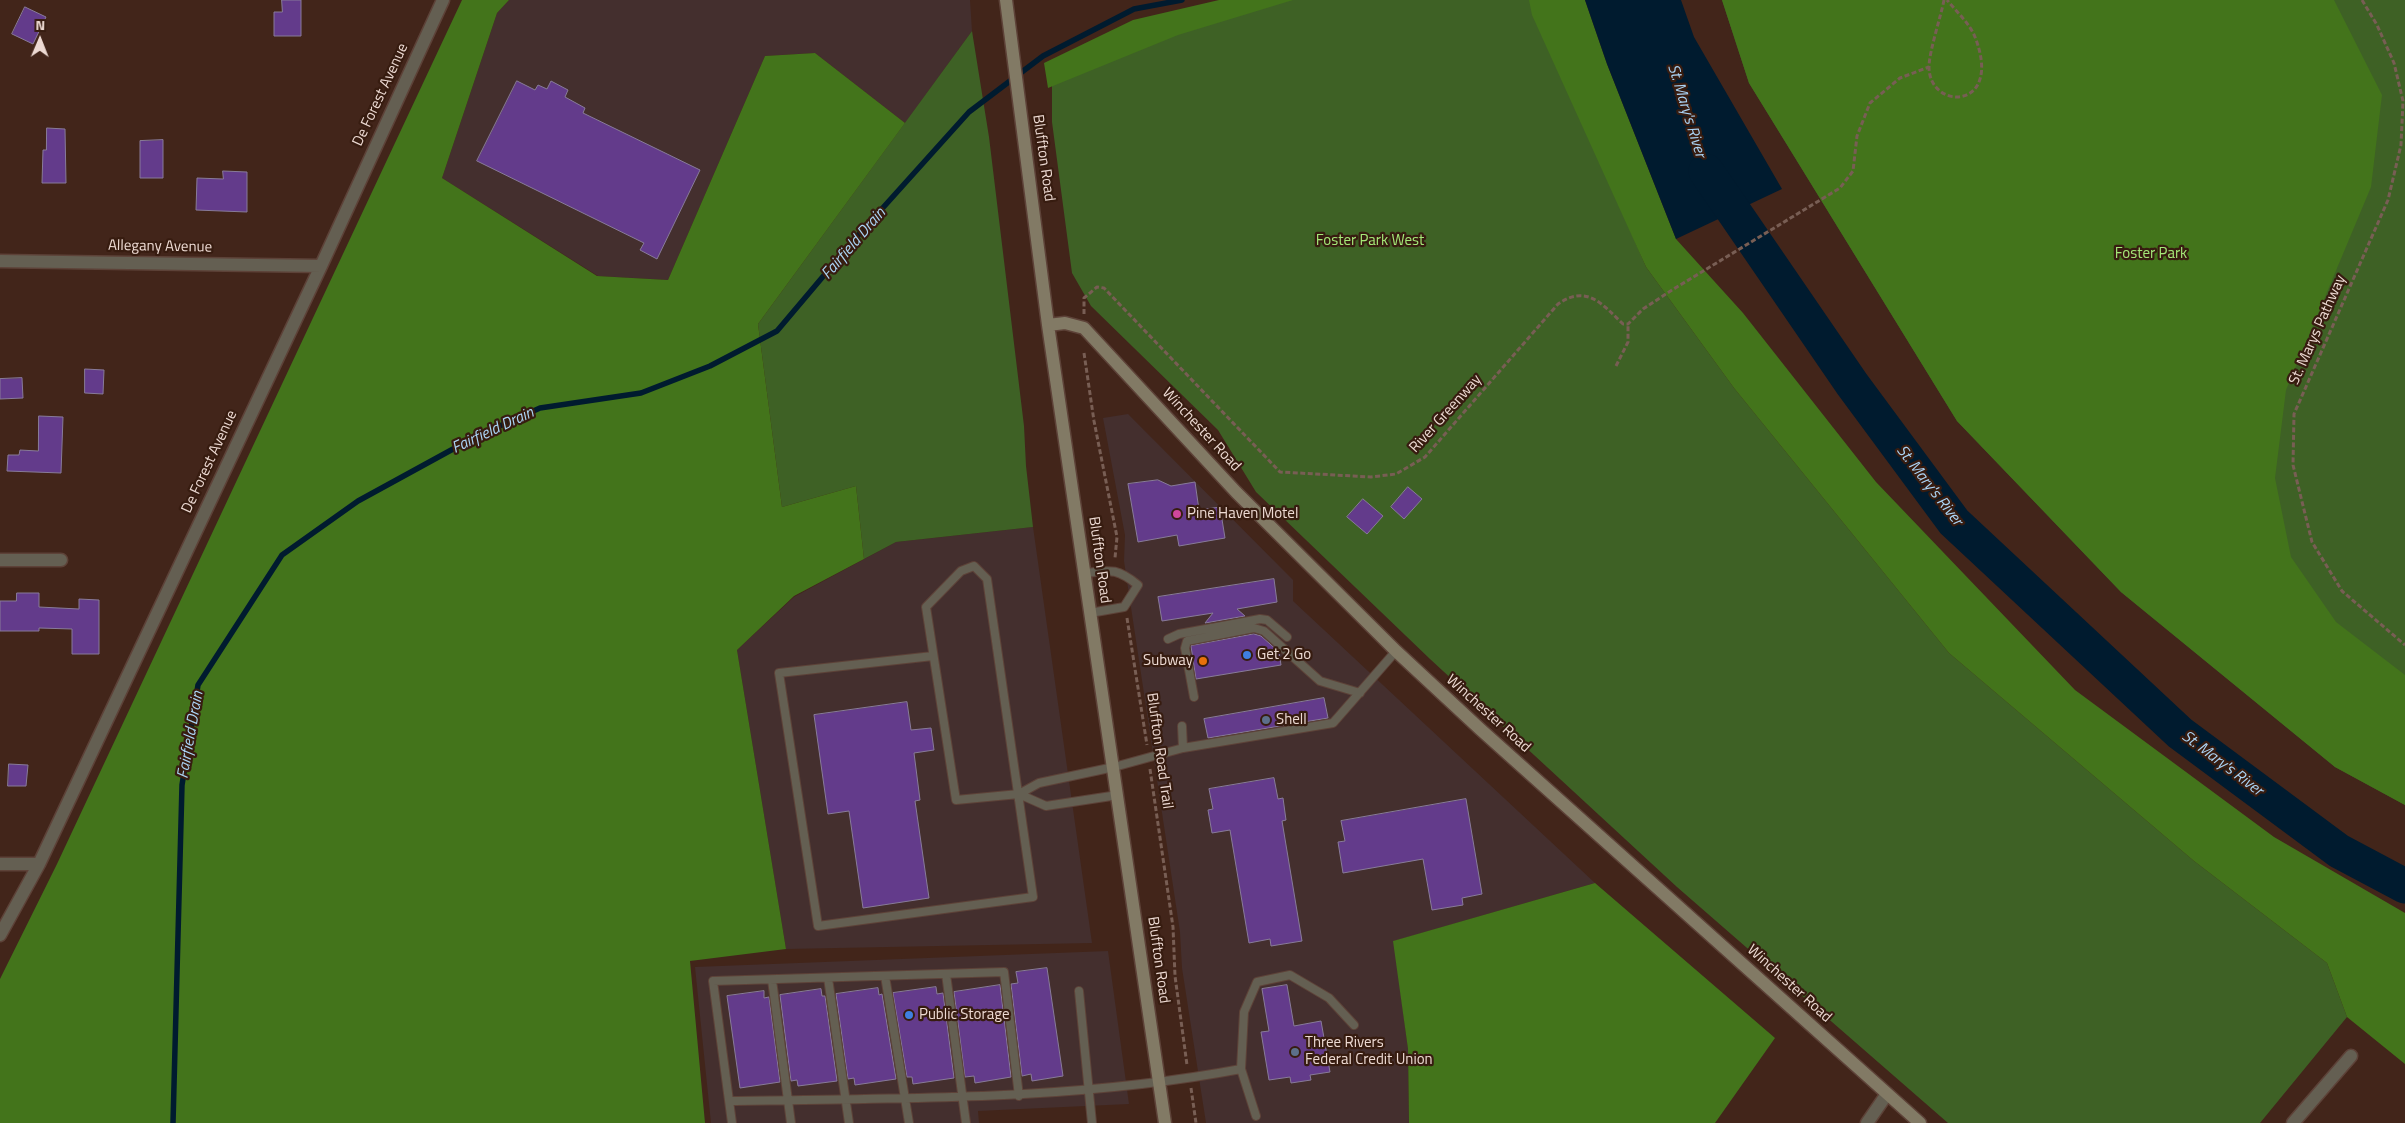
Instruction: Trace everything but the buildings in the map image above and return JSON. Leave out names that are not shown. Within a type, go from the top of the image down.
[{"type":"street","name":"De Forest Avenue","points":[[0,935],[39,864],[320,266],[442,0]]},
{"type":"street","name":"Bluffton Road","points":[[1006,1],[1048,324],[1086,573],[1090,613],[1165,1123]]},
{"type":"street","name":"Allegany Avenue","points":[[0,261],[320,266]]},
{"type":"street","name":"Winchester Road","points":[[1048,324],[1066,323],[1084,328],[1236,492],[1396,651],[1494,742],[1920,1123]]},
{"type":"street","points":[[0,560],[61,560]]},
{"type":"street","points":[[0,864],[39,864]]},
{"type":"street","points":[[2293,1123],[2351,1056]]},
{"type":"street","points":[[1867,1123],[1887,1094]]},
{"type":"lane","points":[[933,656],[779,673],[818,926],[1033,897],[1019,794],[987,579],[974,566],[962,571],[926,608],[956,800],[1019,794],[1040,783],[1114,767],[1148,756],[1183,748],[1334,723],[1396,651]]},
{"type":"lane","points":[[1086,573],[1114,570],[1125,574],[1138,585],[1124,607],[1090,613]]},
{"type":"lane","points":[[1168,639],[1179,634],[1260,619],[1267,620],[1287,637]]},
{"type":"lane","points":[[1194,697],[1185,648],[1187,641],[1254,628],[1264,631],[1320,681],[1360,693]]},
{"type":"lane","points":[[1182,726],[1183,748]]},
{"type":"lane","points":[[1019,794],[1046,806],[1118,795]]},
{"type":"lane","points":[[732,1123],[713,981],[1004,972],[1019,1096]]},
{"type":"lane","points":[[946,974],[966,1123]]},
{"type":"lane","points":[[1256,1116],[1241,1069],[1244,1012],[1257,982],[1290,975],[1329,998],[1354,1025]]},
{"type":"lane","points":[[885,976],[909,1123]]},
{"type":"lane","points":[[828,978],[850,1123]]},
{"type":"lane","points":[[772,980],[791,1123]]},
{"type":"lane","points":[[1079,991],[1092,1123]]},
{"type":"lane","points":[[729,1101],[1019,1096],[1159,1083],[1241,1069]]},
{"type":"path","points":[[1946,0],[1974,34],[1983,63],[1980,83],[1970,93],[1960,98],[1947,96],[1935,86],[1929,67],[1946,0]]},
{"type":"path","name":"St. Marys Pathway","points":[[2362,0],[2377,25],[2394,63],[2403,101],[2401,145],[2388,200],[2294,414],[2293,465],[2312,542],[2342,591],[2405,645]]},
{"type":"path","points":[[1616,366],[1628,342],[1628,324],[1643,309],[1840,188],[1853,171],[1857,136],[1870,104],[1900,78],[1929,67]]},
{"type":"path","name":"River Greenway","points":[[1084,298],[1097,287],[1104,288],[1272,466],[1280,472],[1290,474],[1371,477],[1396,474],[1413,466],[1425,457],[1558,304],[1566,299],[1584,295],[1593,298],[1623,324],[1628,324]]},
{"type":"path","points":[[1084,355],[1094,421],[1116,537],[1114,570]]},
{"type":"path","name":"Bluffton Road Trail","points":[[1124,607],[1131,634],[1172,927],[1175,976],[1196,1123]]},
{"type":"shaded area","points":[[509,0],[970,0],[972,31],[905,123],[815,53],[765,56],[668,280],[598,276],[442,178],[497,13]]},
{"type":"shaded area","points":[[1128,414],[1293,580],[1293,601],[1595,883],[1394,941],[1408,1049],[1409,1123],[1206,1123],[1182,968],[1180,932],[1124,561],[1125,535],[1103,418]]},
{"type":"shaded area","points":[[1033,527],[1092,943],[786,949],[737,650],[794,597],[896,542]]},
{"type":"shaded area","name":"Public Storage","points":[[1108,951],[1129,1104],[978,1111],[979,1123],[711,1123],[695,967]]},
{"type":"green space","points":[[462,0],[509,0],[497,13],[442,178],[597,276],[668,280],[765,56],[815,53],[905,123],[758,324],[782,507],[856,486],[864,559],[794,596],[737,650],[786,949],[690,961],[705,1123],[0,1123],[0,979],[57,864]]},
{"type":"green space","points":[[1219,0],[1293,0],[1178,35],[1048,88],[1044,63],[1133,20]]},
{"type":"green space","name":"Foster Park West","points":[[1246,0],[1531,0],[1646,267],[1734,388],[1949,653],[2194,861],[2327,963],[2347,1017],[2260,1123],[1948,1123],[1677,887],[1430,659],[1256,492],[1218,430],[1091,306],[1072,273],[1052,122],[1052,74]]},
{"type":"green space","points":[[1529,0],[1585,0],[1607,64],[1676,239],[1743,313],[1876,482],[2075,690],[2274,837],[2405,913],[2405,1064],[2347,1017],[2327,963],[2194,861],[1949,653],[1734,388],[1646,267],[1532,15]]},
{"type":"green space","name":"Foster Park","points":[[1722,0],[2405,0],[2405,805],[2335,767],[2121,592],[1957,421],[1749,83]]},
{"type":"green space","name":"Foster Park","points":[[1722,0],[2334,0],[2382,95],[2371,187],[2286,390],[2275,478],[2291,557],[2336,622],[2405,675],[2405,805],[2335,767],[2121,592],[1957,421],[1749,83]]},
{"type":"green space","points":[[972,31],[989,137],[1024,426],[1026,466],[1033,527],[896,542],[864,559],[856,486],[782,507],[758,324]]},
{"type":"green space","points":[[1595,883],[1775,1038],[1715,1123],[1409,1123],[1408,1049],[1393,941]]},
{"type":"water","points":[[1585,0],[1681,0],[1694,37],[1782,189],[1676,239],[1607,64]]},
{"type":"waterway","name":"Fairfield Drain","points":[[173,1123],[182,785],[198,685],[282,555],[358,501],[475,437],[540,408],[641,393],[710,366],[777,331],[853,241],[969,112],[1043,56],[1134,9],[1182,0]]},
{"type":"waterway","name":"St. Mary's River","points":[[1706,171],[1852,384],[1954,522],[2180,733],[2339,851],[2405,886]]},
{"type":"place","name":"Pine Haven Motel","points":[[1177,514]]},
{"type":"place","name":"Get 2 Go","points":[[1247,655]]},
{"type":"place","name":"Subway","points":[[1203,661]]},
{"type":"place","name":"Shell","points":[[1266,720]]},
{"type":"place","name":"Public Storage","points":[[909,1015]]},
{"type":"place","name":"Three Rivers Federal Credit Union","points":[[1295,1052]]}]
